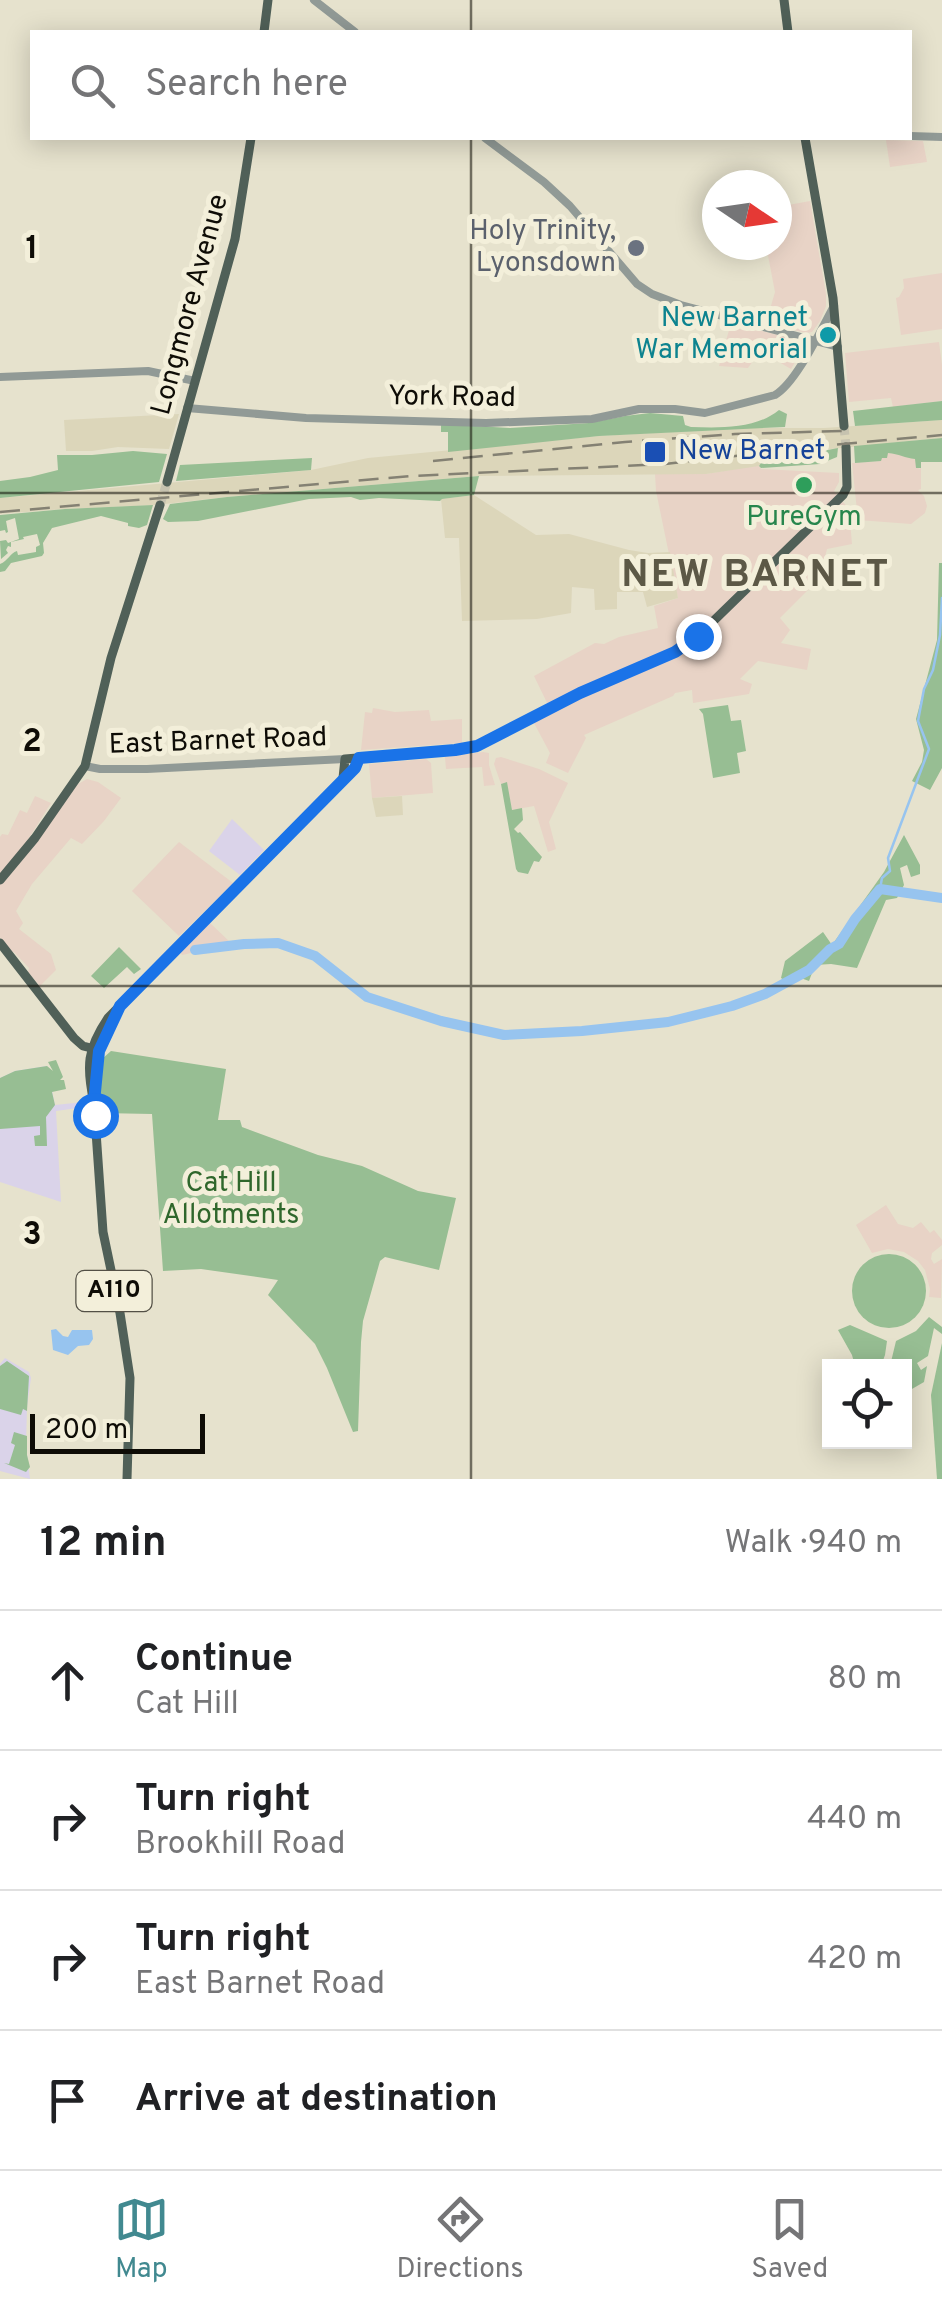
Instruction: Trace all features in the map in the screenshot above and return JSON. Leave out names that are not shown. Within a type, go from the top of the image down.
[{"type":"main road","points":[[264,30],[268,0]]},
{"type":"main road","points":[[784,0],[788,30]]},
{"type":"main road","name":"Longmore Avenue","points":[[166,482],[235,239],[251,140]]},
{"type":"main road","points":[[806,140],[834,305],[844,426]]},
{"type":"main road","name":"East Barnet Road","points":[[345,759],[477,746],[580,693],[686,646],[843,494],[846,447]]},
{"type":"main road","points":[[86,766],[111,658],[160,505]]},
{"type":"main road","name":"A110","points":[[127,1479],[130,1378],[103,1232],[94,1102],[95,1044],[120,1006],[355,768],[359,758]]},
{"type":"main road","points":[[344,778],[345,759]]},
{"type":"main road","name":"East Barnet Road","points":[[0,880],[86,766]]},
{"type":"main road","points":[[0,943],[66,1024],[95,1044]]},
{"type":"street","points":[[314,0],[352,30]]},
{"type":"street","points":[[912,136],[942,137]]},
{"type":"street","points":[[488,140],[570,206],[638,284],[652,294],[838,347]]},
{"type":"street","name":"York Road","points":[[187,408],[306,418],[486,423],[592,419],[639,409],[705,414],[784,390],[834,305]]},
{"type":"street","points":[[0,378],[148,370],[195,381]]},
{"type":"street","name":"East Barnet Road","points":[[86,766],[100,770],[147,769],[345,759]]},
{"type":"shaded area","points":[[886,140],[923,141],[927,162],[890,167]]},
{"type":"shaded area","points":[[810,201],[826,294],[820,321],[812,332],[806,333],[766,323],[775,292],[769,260],[792,260],[792,204]]},
{"type":"shaded area","points":[[942,273],[942,329],[901,335],[896,298],[904,288],[903,279]]},
{"type":"shaded area","points":[[731,323],[805,342],[804,347],[791,369],[760,351],[748,368],[719,366]]},
{"type":"shaded area","points":[[939,342],[942,401],[893,407],[891,398],[849,402],[845,353]]},
{"type":"shaded area","points":[[179,414],[169,449],[66,451],[64,420]]},
{"type":"shaded area","points":[[942,420],[942,438],[811,451],[759,466],[706,474],[479,476],[156,505],[0,514],[0,498],[311,470],[368,458],[599,436]]},
{"type":"shaded area","points":[[887,453],[904,454],[915,459],[921,468],[918,490],[927,506],[925,513],[911,524],[858,520],[852,463],[880,461],[887,458]]},
{"type":"shaded area","points":[[759,465],[761,469],[839,473],[834,491],[849,509],[852,544],[827,549],[819,579],[780,618],[790,630],[781,643],[811,649],[807,670],[758,661],[740,679],[752,684],[749,694],[693,703],[692,690],[675,693],[584,735],[586,738],[568,773],[546,763],[550,753],[534,723],[552,713],[534,676],[595,643],[604,644],[658,628],[654,606],[678,598],[655,474],[706,474]]},
{"type":"shaded area","points":[[474,495],[536,535],[569,534],[629,550],[670,552],[678,598],[647,607],[643,592],[617,592],[617,609],[595,610],[594,589],[572,587],[571,613],[537,619],[462,621],[459,538],[445,538],[441,499]]},
{"type":"shaded area","points":[[373,708],[395,712],[429,710],[431,721],[462,719],[462,743],[361,750],[365,712],[372,713]]},
{"type":"shaded area","points":[[489,753],[495,785],[484,786],[482,767],[446,769],[445,757]]},
{"type":"shaded area","points":[[501,757],[568,783],[549,822],[556,849],[548,852],[534,806],[512,810],[507,783],[501,784],[494,764]]},
{"type":"shaded area","points":[[426,759],[431,763],[433,793],[372,798],[369,764]]},
{"type":"shaded area","points":[[87,779],[121,798],[82,844],[71,838],[32,884],[16,911],[23,923],[19,929],[51,954],[56,970],[40,986],[0,937],[0,880],[78,784]]},
{"type":"shaded area","points":[[35,796],[51,803],[19,854],[0,874],[0,837],[8,835],[20,810],[27,813]]},
{"type":"shaded area","points":[[402,796],[403,815],[376,817],[372,798]]},
{"type":"shaded area","points":[[232,819],[264,850],[240,875],[209,851]]},
{"type":"shaded area","points":[[179,842],[233,883],[179,936],[132,891]]},
{"type":"shaded area","points":[[209,922],[232,944],[182,955],[180,952]]},
{"type":"shaded area","points":[[47,1066],[55,1105],[84,1102],[85,1107],[56,1111],[61,1202],[0,1182],[0,1078],[15,1071]]},
{"type":"shaded area","points":[[886,1205],[898,1224],[913,1228],[921,1222],[942,1240],[931,1259],[934,1264],[942,1259],[941,1298],[929,1297],[925,1270],[918,1261],[904,1252],[888,1249],[872,1253],[856,1225]]},
{"type":"shaded area","points":[[5,1358],[29,1372],[31,1378],[26,1447],[30,1479],[0,1471],[0,1364]]},
{"type":"green space","points":[[942,401],[942,420],[855,426],[853,411]]},
{"type":"green space","points":[[779,410],[787,414],[785,427],[599,436],[448,452],[448,432],[441,432],[441,424],[510,428],[589,423],[650,413],[683,416],[685,425],[691,427],[726,427],[760,421]]},
{"type":"green space","points":[[942,438],[942,462],[921,462],[921,468],[916,468],[915,459],[888,453],[881,461],[855,463],[854,446]]},
{"type":"green space","points":[[838,448],[837,457],[820,464],[759,466],[761,463]]},
{"type":"green space","points":[[133,451],[167,454],[159,482],[0,498],[0,481],[58,470],[57,455]]},
{"type":"green space","points":[[312,458],[311,470],[176,481],[180,465]]},
{"type":"green space","points":[[479,476],[474,495],[440,501],[309,499],[198,521],[163,519],[170,504]]},
{"type":"green space","points":[[153,505],[147,525],[139,528],[101,516],[52,528],[43,543],[42,556],[11,563],[0,572],[0,564],[15,552],[36,552],[40,545],[37,534],[23,537],[24,539],[11,542],[1,559],[0,541],[19,539],[15,518],[6,521],[8,532],[0,531],[0,515]]},
{"type":"green space","points":[[939,563],[942,768],[930,790],[912,781],[924,750],[916,719],[937,640]]},
{"type":"green space","points":[[728,705],[731,721],[741,720],[746,751],[737,753],[740,773],[713,778],[699,709]]},
{"type":"green space","points":[[507,782],[512,810],[522,808],[523,820],[514,829],[542,857],[539,862],[534,861],[528,874],[516,869],[501,784]]},
{"type":"green space","points":[[904,835],[920,865],[920,874],[911,877],[907,865],[900,868],[904,885],[897,898],[886,900],[857,968],[815,965],[809,981],[795,976],[786,981],[781,978],[785,961],[823,932],[832,945],[884,872]]},
{"type":"green space","points":[[119,947],[141,969],[134,974],[127,967],[104,988],[91,976]]},
{"type":"green space","name":"Cat Hill Allotments","points":[[111,1051],[226,1069],[218,1120],[240,1120],[242,1127],[318,1155],[362,1166],[418,1191],[456,1198],[439,1270],[385,1257],[380,1261],[363,1321],[358,1431],[353,1432],[315,1344],[268,1295],[278,1280],[201,1269],[163,1271],[152,1114],[101,1113],[102,1059]]},
{"type":"green space","points":[[56,1060],[66,1089],[52,1092],[55,1105],[46,1117],[47,1146],[35,1146],[34,1136],[40,1135],[40,1126],[0,1129],[0,1078],[15,1071],[47,1066],[53,1071],[48,1062]]},
{"type":"green space","points":[[889,1254],[915,1265],[926,1291],[915,1317],[889,1328],[863,1317],[852,1291],[863,1265]]},
{"type":"green space","points":[[929,1317],[942,1327],[942,1334],[934,1328],[928,1356],[917,1363],[921,1370],[927,1366],[924,1382],[912,1389],[912,1359],[892,1359],[896,1341],[916,1331]]},
{"type":"green space","points":[[850,1325],[887,1341],[884,1359],[853,1359],[838,1330]]},
{"type":"green space","points":[[942,1343],[942,1479],[937,1479],[931,1395]]},
{"type":"green space","points":[[7,1361],[29,1376],[27,1411],[23,1409],[21,1415],[0,1409],[0,1366]]},
{"type":"green space","points":[[14,1432],[27,1436],[30,1467],[26,1472],[4,1463],[9,1464]]},
{"type":"water","points":[[51,1330],[68,1337],[72,1330],[92,1330],[93,1339],[68,1355],[53,1350]]},
{"type":"waterway","points":[[880,889],[882,878],[890,871],[888,858],[929,749],[918,721],[940,635],[942,598]]},
{"type":"waterway","points":[[195,950],[278,943],[315,956],[367,997],[441,1021],[504,1035],[582,1031],[668,1022],[765,994],[809,970],[839,944],[880,889],[942,898]]},
{"type":"tunnel","points":[[844,426],[846,447]]},
{"type":"tunnel","points":[[160,505],[167,482]]},
{"type":"railway","points":[[433,461],[625,442],[842,431]]},
{"type":"railway","points":[[0,512],[411,476],[665,464],[942,435]]},
{"type":"place","name":"Holy Trinity, Lyonsdown","points":[[636,248]]},
{"type":"place","name":"New Barnet War Memorial","points":[[828,335]]},
{"type":"place","name":"New Barnet","points":[[655,452]]},
{"type":"place","name":"PureGym","points":[[804,485]]},
{"type":"district","name":"NEW BARNET","points":[[756,576]]},
{"type":"route","points":[[95,1115],[99,1051],[120,1006],[355,768],[359,758],[477,746],[580,693],[675,652],[698,636]]}]
